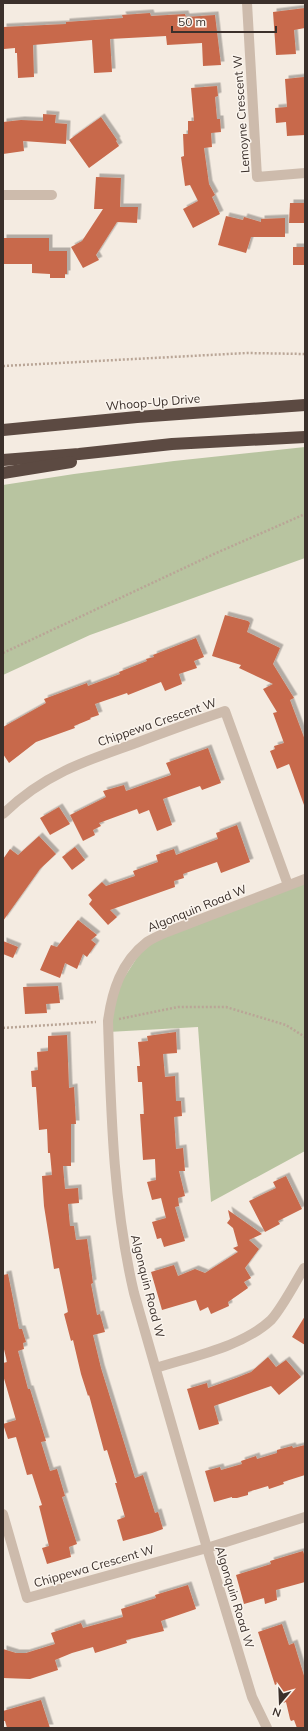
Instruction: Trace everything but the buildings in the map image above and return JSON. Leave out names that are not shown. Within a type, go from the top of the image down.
[{"type":"highway","name":"Whoop-Up Drive","points":[[3,430],[137,417],[305,405]]},
{"type":"highway","points":[[3,460],[172,444],[305,437]]},
{"type":"highway","points":[[3,473],[172,444]]},
{"type":"street","name":"Lemoyne Crescent W","points":[[247,3],[257,177],[305,173]]},
{"type":"street","points":[[3,194],[52,195]]},
{"type":"street","name":"Chippewa Crescent W","points":[[3,814],[18,800],[50,778],[80,763],[225,711],[288,885]]},
{"type":"street","name":"Algonquin Road W","points":[[267,1728],[252,1697],[207,1548],[134,1293],[126,1257],[116,1181],[108,1021],[111,998],[120,976],[132,957],[147,942],[167,932],[305,879]]},
{"type":"street","points":[[156,1368],[233,1344],[255,1333],[272,1319],[304,1268]]},
{"type":"street","name":"Chippewa Crescent W","points":[[3,1514],[27,1598],[207,1548]]},
{"type":"street","points":[[207,1548],[305,1517]]},
{"type":"path","points":[[3,366],[247,353],[305,354]]},
{"type":"path","points":[[3,653],[214,554],[305,514]]},
{"type":"path","points":[[3,1028],[108,1021],[178,1006],[226,1007],[286,1025],[305,1037]]},
{"type":"green space","points":[[305,447],[305,558],[90,635],[3,675],[3,485],[174,461]]},
{"type":"green space","points":[[305,879],[305,1151],[211,1202],[198,1027],[108,1032],[111,998],[147,942]]}]
